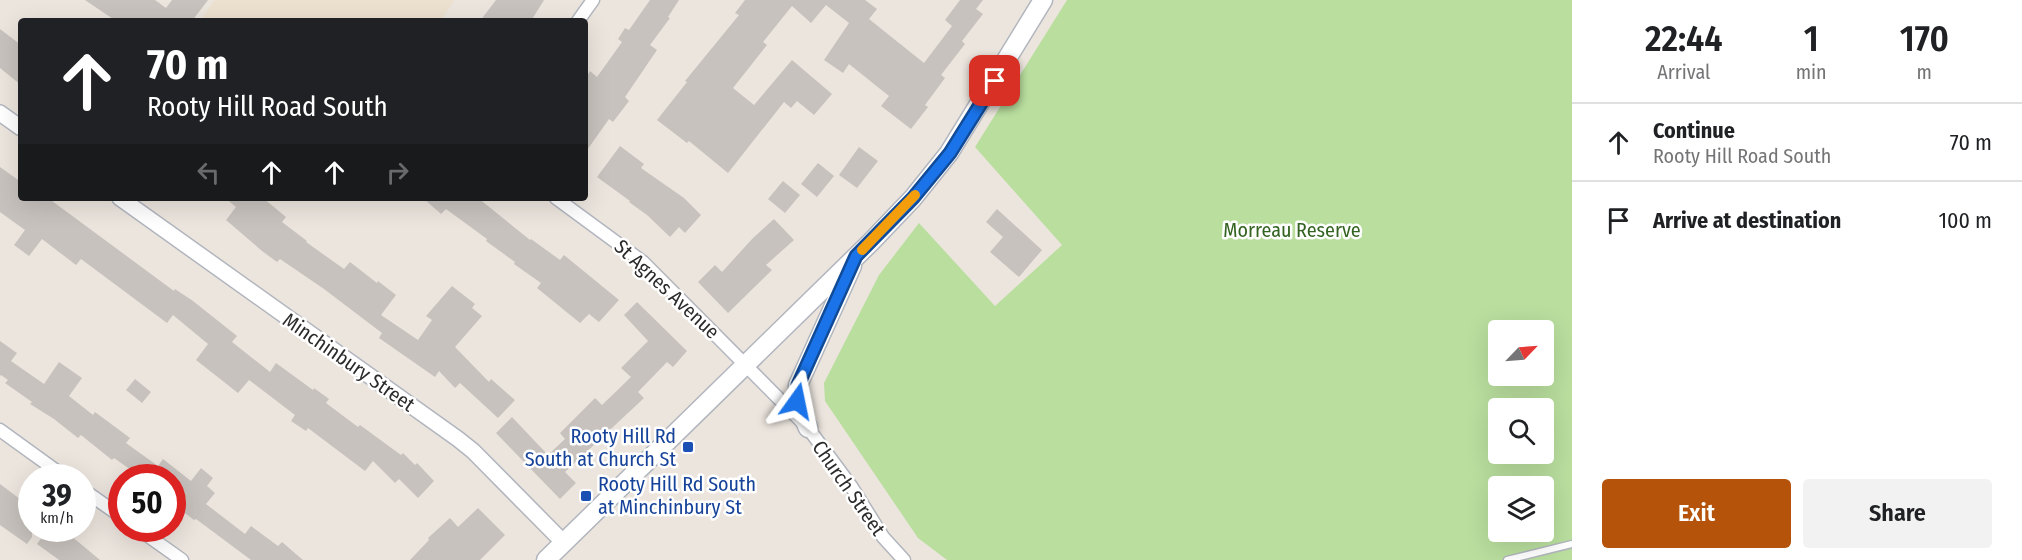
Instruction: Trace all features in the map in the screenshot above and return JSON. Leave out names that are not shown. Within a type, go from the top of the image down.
[{"type":"main road","points":[[546,560],[913,198],[950,153],[1044,0]]},
{"type":"main road","points":[[808,428],[797,401],[798,385],[856,256]]},
{"type":"street","points":[[580,18],[593,0]]},
{"type":"street","points":[[0,113],[18,126]]},
{"type":"street","name":"Minchinbury Street","points":[[124,201],[458,439],[473,451],[564,543]]},
{"type":"street","name":"St Agnes Avenue","points":[[560,201],[644,262],[745,364]]},
{"type":"street","name":"Church Street","points":[[745,364],[808,428],[883,537],[904,560]]},
{"type":"street","points":[[0,430],[47,464]]},
{"type":"street","points":[[157,542],[182,560]]},
{"type":"lane","points":[[1507,560],[1572,544]]},
{"type":"shaded area","points":[[215,0],[454,0],[443,18],[202,18]]},
{"type":"green space","name":"Morreau Reserve","points":[[1067,0],[1572,0],[1572,560],[947,560],[918,538],[825,401],[824,383],[879,275],[919,223],[995,306],[1062,245],[975,147]]},
{"type":"building","points":[[85,0],[155,0],[166,8],[172,0],[208,0],[194,18],[112,18]]},
{"type":"building","points":[[496,0],[544,0],[533,18],[482,18]]},
{"type":"building","points":[[650,0],[679,0],[668,17],[670,18],[650,45],[657,50],[625,97],[629,101],[613,122],[609,119],[588,149],[588,74],[590,71],[597,77],[622,42],[618,39],[625,28],[629,30]]},
{"type":"building","points":[[745,0],[865,0],[877,9],[869,19],[924,63],[952,26],[945,20],[960,0],[983,0],[976,9],[983,14],[962,41],[965,44],[941,75],[945,78],[925,105],[928,107],[911,129],[881,106],[889,96],[849,64],[843,73],[824,60],[849,23],[826,5],[811,23],[792,6],[763,42],[767,45],[733,88],[754,105],[792,60],[832,94],[814,115],[797,101],[791,108],[784,102],[728,173],[689,141],[687,143],[657,120],[687,82],[685,81],[739,15],[735,13]]},
{"type":"building","points":[[0,29],[18,43],[18,83],[0,68]]},
{"type":"building","points":[[620,146],[644,164],[641,168],[684,198],[701,215],[685,233],[679,227],[670,237],[630,201],[597,177]]},
{"type":"building","points":[[859,147],[878,161],[857,188],[839,175]]},
{"type":"building","points":[[818,163],[834,176],[817,197],[801,184]]},
{"type":"building","points":[[0,167],[18,180],[18,201],[52,201],[174,291],[175,289],[193,301],[237,336],[232,342],[270,372],[276,363],[313,390],[314,388],[329,399],[326,403],[401,455],[403,453],[415,465],[417,463],[434,481],[418,498],[399,479],[395,483],[373,461],[365,471],[308,428],[306,431],[291,421],[295,415],[249,380],[238,393],[196,360],[208,344],[173,315],[167,323],[81,259],[76,265],[42,239],[29,256],[14,245],[25,230],[0,212]]},
{"type":"building","points":[[783,181],[800,195],[785,213],[768,199]]},
{"type":"building","points":[[229,201],[267,201],[286,217],[282,222],[306,242],[344,269],[350,262],[377,283],[378,281],[396,295],[381,315],[418,340],[432,320],[426,316],[452,286],[475,304],[472,308],[482,316],[455,347],[489,382],[491,379],[515,400],[498,418],[460,383],[455,388],[439,371],[435,377],[379,338],[382,333],[324,289],[280,259],[277,262],[262,251],[226,220],[236,207]]},
{"type":"building","points":[[426,201],[482,201],[530,240],[560,260],[564,255],[619,300],[599,322],[589,314],[580,323],[537,288],[541,283],[514,264],[515,262],[486,241],[487,239],[446,209],[441,214]]},
{"type":"building","points":[[997,209],[1042,250],[1019,277],[990,252],[1003,237],[986,222]]},
{"type":"building","points":[[774,219],[794,240],[766,265],[772,270],[728,313],[698,282],[715,265],[722,272]]},
{"type":"building","points":[[637,302],[687,351],[673,367],[667,362],[638,392],[644,398],[565,472],[576,483],[560,499],[496,433],[512,417],[548,455],[565,439],[560,433],[595,398],[602,405],[631,377],[621,368],[648,341],[624,315]]},
{"type":"building","points":[[0,341],[17,353],[11,361],[44,384],[59,362],[82,378],[69,396],[93,415],[95,412],[130,438],[126,443],[155,464],[123,464],[114,458],[112,460],[81,435],[78,438],[30,404],[32,402],[5,383],[8,380],[0,376]]},
{"type":"building","points":[[135,379],[151,392],[142,403],[126,390]]},
{"type":"building","points":[[163,459],[169,464],[159,464]]},
{"type":"building","points":[[201,468],[213,478],[207,486],[215,493],[206,504],[245,534],[251,526],[278,546],[282,542],[303,560],[251,560],[196,519],[186,514],[186,477],[191,481]]},
{"type":"building","points":[[0,484],[18,498],[18,538],[0,525]]},
{"type":"building","points":[[478,508],[505,535],[480,560],[410,560],[429,540],[428,538],[450,518],[458,527]]},
{"type":"building","points":[[38,542],[78,542],[100,560],[59,560],[37,544]]},
{"type":"slow traffic","points":[[862,250],[915,195]]},
{"type":"place","name":"Rooty Hill Rd South at Church St","points":[[688,447]]},
{"type":"place","name":"Rooty Hill Rd South at Minchinbury St","points":[[586,496]]},
{"type":"route","points":[[797,401],[798,385],[856,256],[913,198],[950,153],[995,81]]}]
